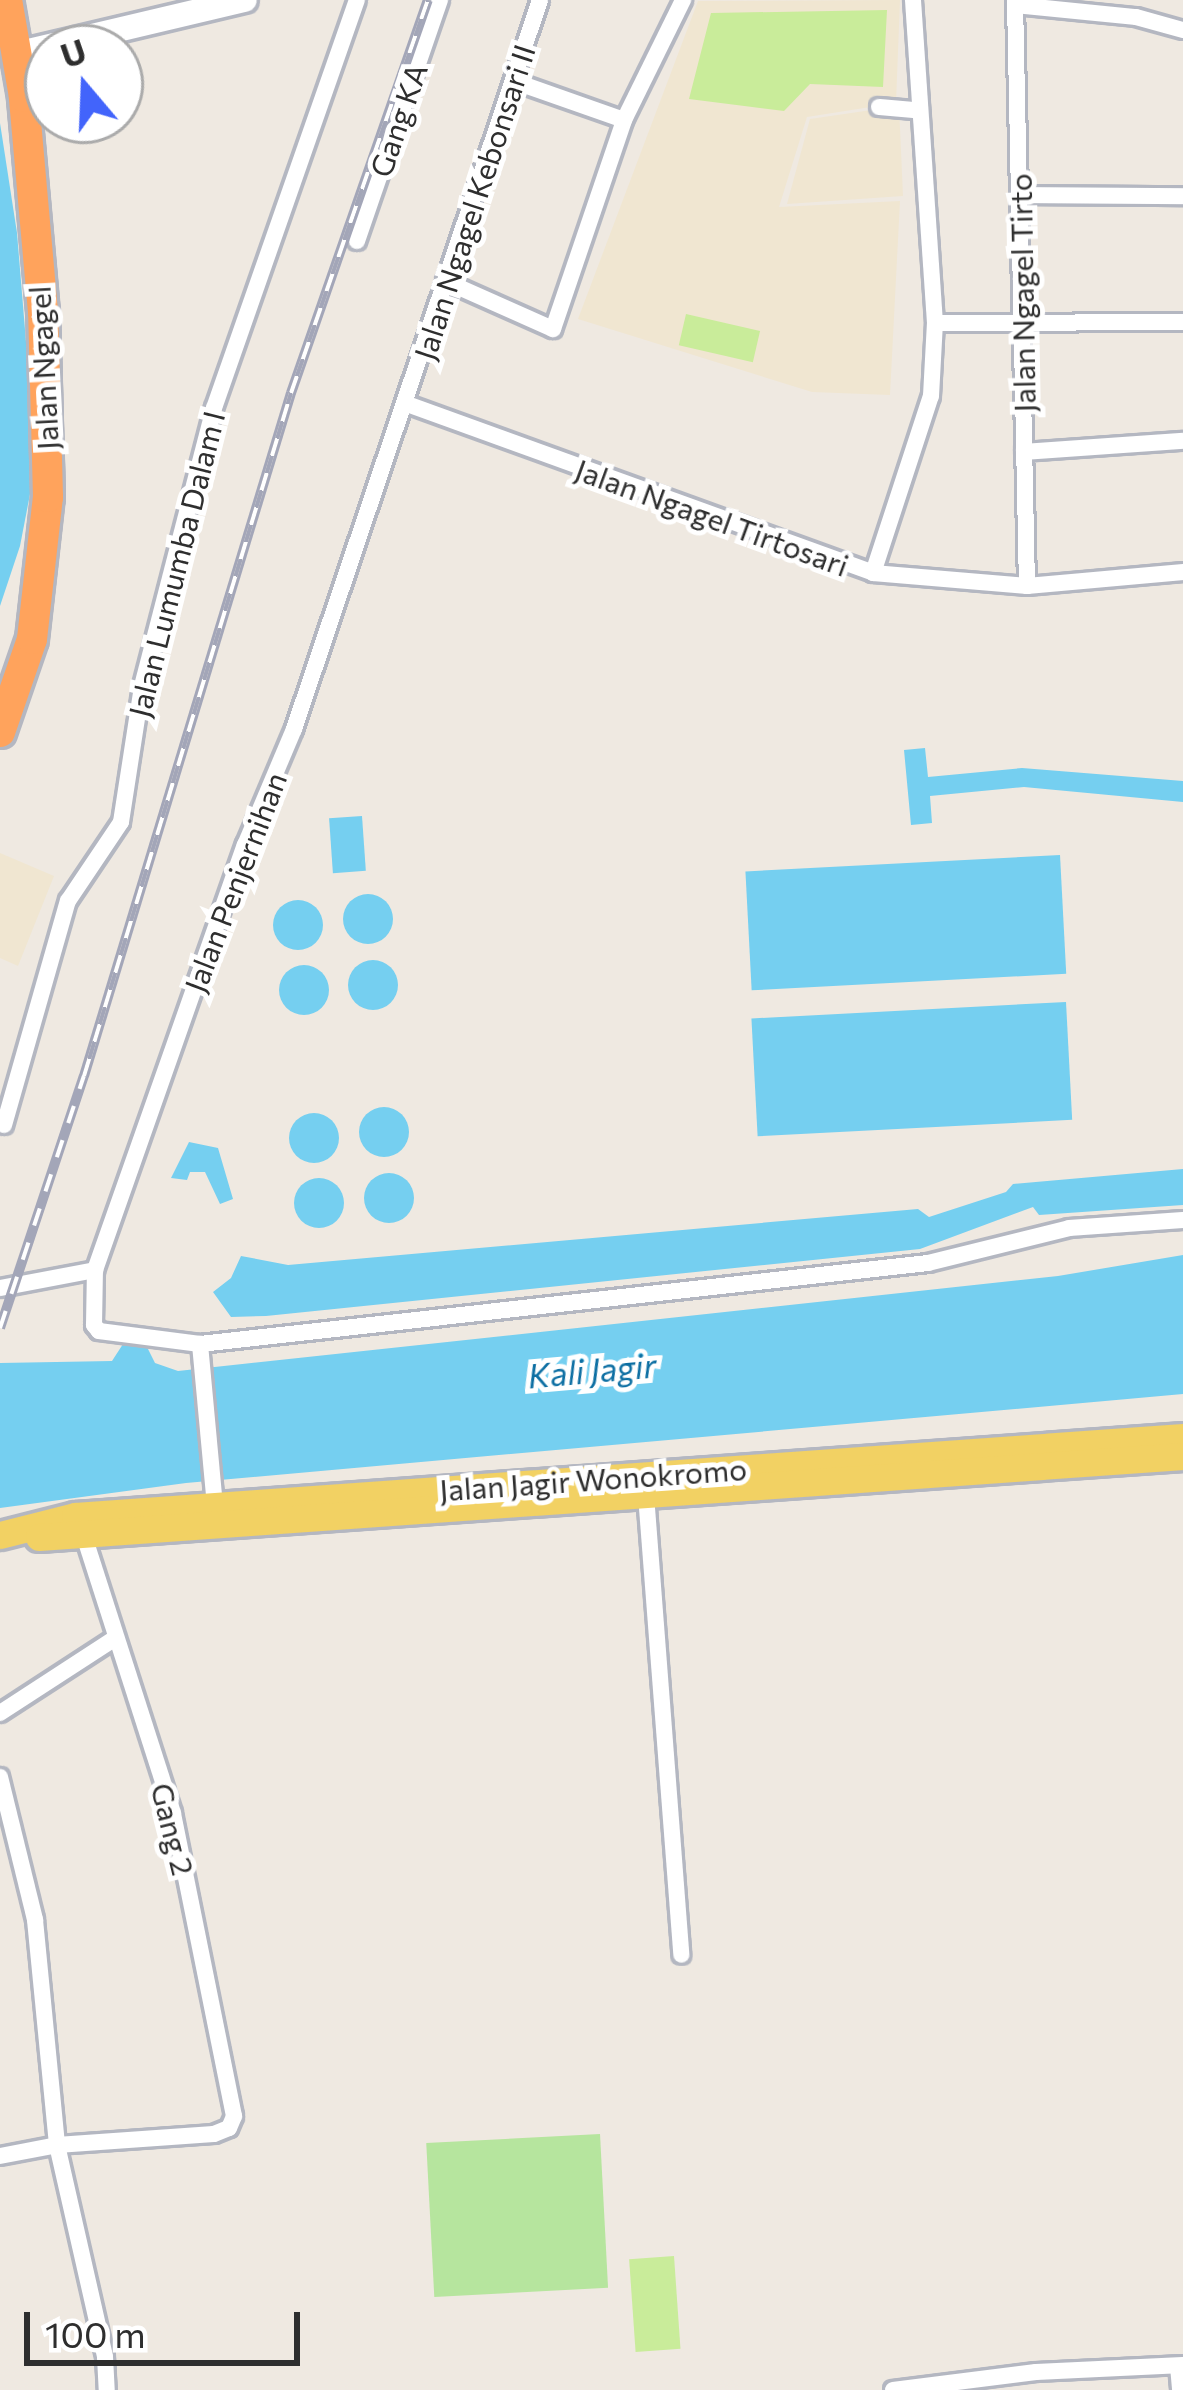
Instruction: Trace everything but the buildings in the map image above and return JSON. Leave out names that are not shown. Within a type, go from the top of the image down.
[{"type":"highway","name":"Jalan Ngagel","points":[[0,732],[32,639],[48,497],[43,312],[7,0]]},
{"type":"main road","points":[[16,54],[244,0]]},
{"type":"main road","name":"Jalan Jagir Wonokromo","points":[[3,1534],[75,1516],[214,1494],[349,1506],[646,1495],[1182,1447]]},
{"type":"main road","name":"Jalan Jagir Wonokromo","points":[[3,1534],[83,1535],[349,1506],[1182,1447]]},
{"type":"street","name":"Jalan Lumumba Dalam I","points":[[4,1125],[68,901],[121,822],[142,686],[214,408],[357,0]]},
{"type":"street","name":"Gang KA","points":[[357,241],[440,0]]},
{"type":"street","name":"Jalan Ngagel Kebonsari II","points":[[407,404],[540,0]]},
{"type":"street","points":[[445,281],[553,328],[625,120],[682,0]]},
{"type":"street","points":[[873,574],[924,428],[935,322],[913,0]]},
{"type":"street","points":[[1015,2],[1136,17],[1183,30]]},
{"type":"street","name":"Jalan Ngagel Tirto","points":[[1015,2],[1027,586]]},
{"type":"street","points":[[516,82],[625,120]]},
{"type":"street","points":[[879,107],[917,110]]},
{"type":"street","points":[[1021,196],[1183,196]]},
{"type":"street","points":[[935,322],[1183,322]]},
{"type":"street","name":"Jalan Ngagel Tirtosari","points":[[407,404],[873,574],[1027,586],[1183,572]]},
{"type":"street","name":"Jalan Penjernihan","points":[[94,1270],[407,404]]},
{"type":"street","points":[[1024,452],[1183,440]]},
{"type":"street","points":[[0,1288],[94,1270],[94,1325],[100,1331],[201,1350],[928,1263],[1085,1226],[1183,1220]]},
{"type":"street","points":[[201,1350],[214,1494]]},
{"type":"street","points":[[646,1495],[681,1955]]},
{"type":"street","name":"Gang 2","points":[[57,2145],[214,2134],[229,2128],[234,2116],[173,1813],[83,1535]]},
{"type":"street","points":[[0,1713],[114,1639]]},
{"type":"street","points":[[0,1777],[23,1857],[44,1974],[57,2145],[105,2357],[107,2390]]},
{"type":"street","points":[[0,2156],[57,2145]]},
{"type":"street","points":[[893,2390],[1180,2365],[1180,2390]]},
{"type":"shaded area","points":[[900,0],[896,103],[807,117],[779,207],[900,201],[890,395],[812,392],[578,319],[698,1]]},
{"type":"shaded area","points":[[899,106],[903,196],[787,204],[810,119]]},
{"type":"shaded area","points":[[0,853],[54,876],[18,966],[0,958]]},
{"type":"green space","points":[[887,10],[883,87],[810,84],[784,111],[689,99],[711,13]]},
{"type":"green space","points":[[686,314],[760,331],[753,362],[679,345]]},
{"type":"green space","points":[[600,2134],[608,2288],[434,2297],[426,2143]]},
{"type":"green space","points":[[674,2256],[680,2349],[636,2352],[629,2259]]},
{"type":"water","points":[[0,123],[17,233],[36,463],[20,546],[0,606]]},
{"type":"water","points":[[925,748],[928,777],[1022,768],[1183,781],[1183,802],[1024,787],[930,796],[932,823],[911,825],[904,750]]},
{"type":"water","points":[[362,816],[366,871],[333,873],[329,818]]},
{"type":"water","points":[[1060,855],[1066,974],[752,990],[745,871]]},
{"type":"water","points":[[368,894],[386,901],[393,919],[386,937],[368,944],[350,937],[343,919],[350,901]]},
{"type":"water","points":[[298,900],[316,907],[323,925],[316,943],[298,950],[280,943],[273,925],[280,907]]},
{"type":"water","points":[[373,960],[391,967],[398,985],[391,1003],[373,1010],[355,1003],[348,985],[355,967]]},
{"type":"water","points":[[304,965],[322,972],[329,990],[322,1008],[304,1015],[286,1008],[279,990],[286,972]]},
{"type":"water","points":[[1066,1002],[1072,1120],[758,1136],[751,1018]]},
{"type":"water","points":[[384,1107],[402,1114],[409,1132],[402,1150],[384,1157],[366,1150],[359,1132],[366,1114]]},
{"type":"water","points":[[314,1113],[332,1120],[339,1138],[332,1156],[314,1163],[296,1156],[289,1138],[296,1120]]},
{"type":"water","points":[[189,1142],[218,1148],[233,1199],[220,1204],[205,1172],[190,1172],[187,1180],[171,1178]]},
{"type":"water","points":[[1183,1169],[1183,1205],[1039,1215],[1033,1207],[920,1249],[266,1316],[231,1317],[213,1292],[231,1278],[241,1256],[288,1265],[918,1209],[929,1217],[1006,1192],[1013,1184]]},
{"type":"water","points":[[389,1173],[407,1180],[414,1198],[407,1216],[389,1223],[371,1216],[364,1198],[371,1180]]},
{"type":"water","points":[[319,1178],[337,1185],[344,1203],[337,1221],[319,1228],[301,1221],[294,1203],[301,1185]]},
{"type":"water","name":"Kali Jagir","points":[[1183,1255],[1183,1394],[186,1483],[0,1508],[0,1363],[112,1361],[123,1344],[144,1341],[155,1363],[178,1371],[1058,1276]]},
{"type":"railway","points":[[0,1328],[84,1076],[291,393],[428,0]]}]
